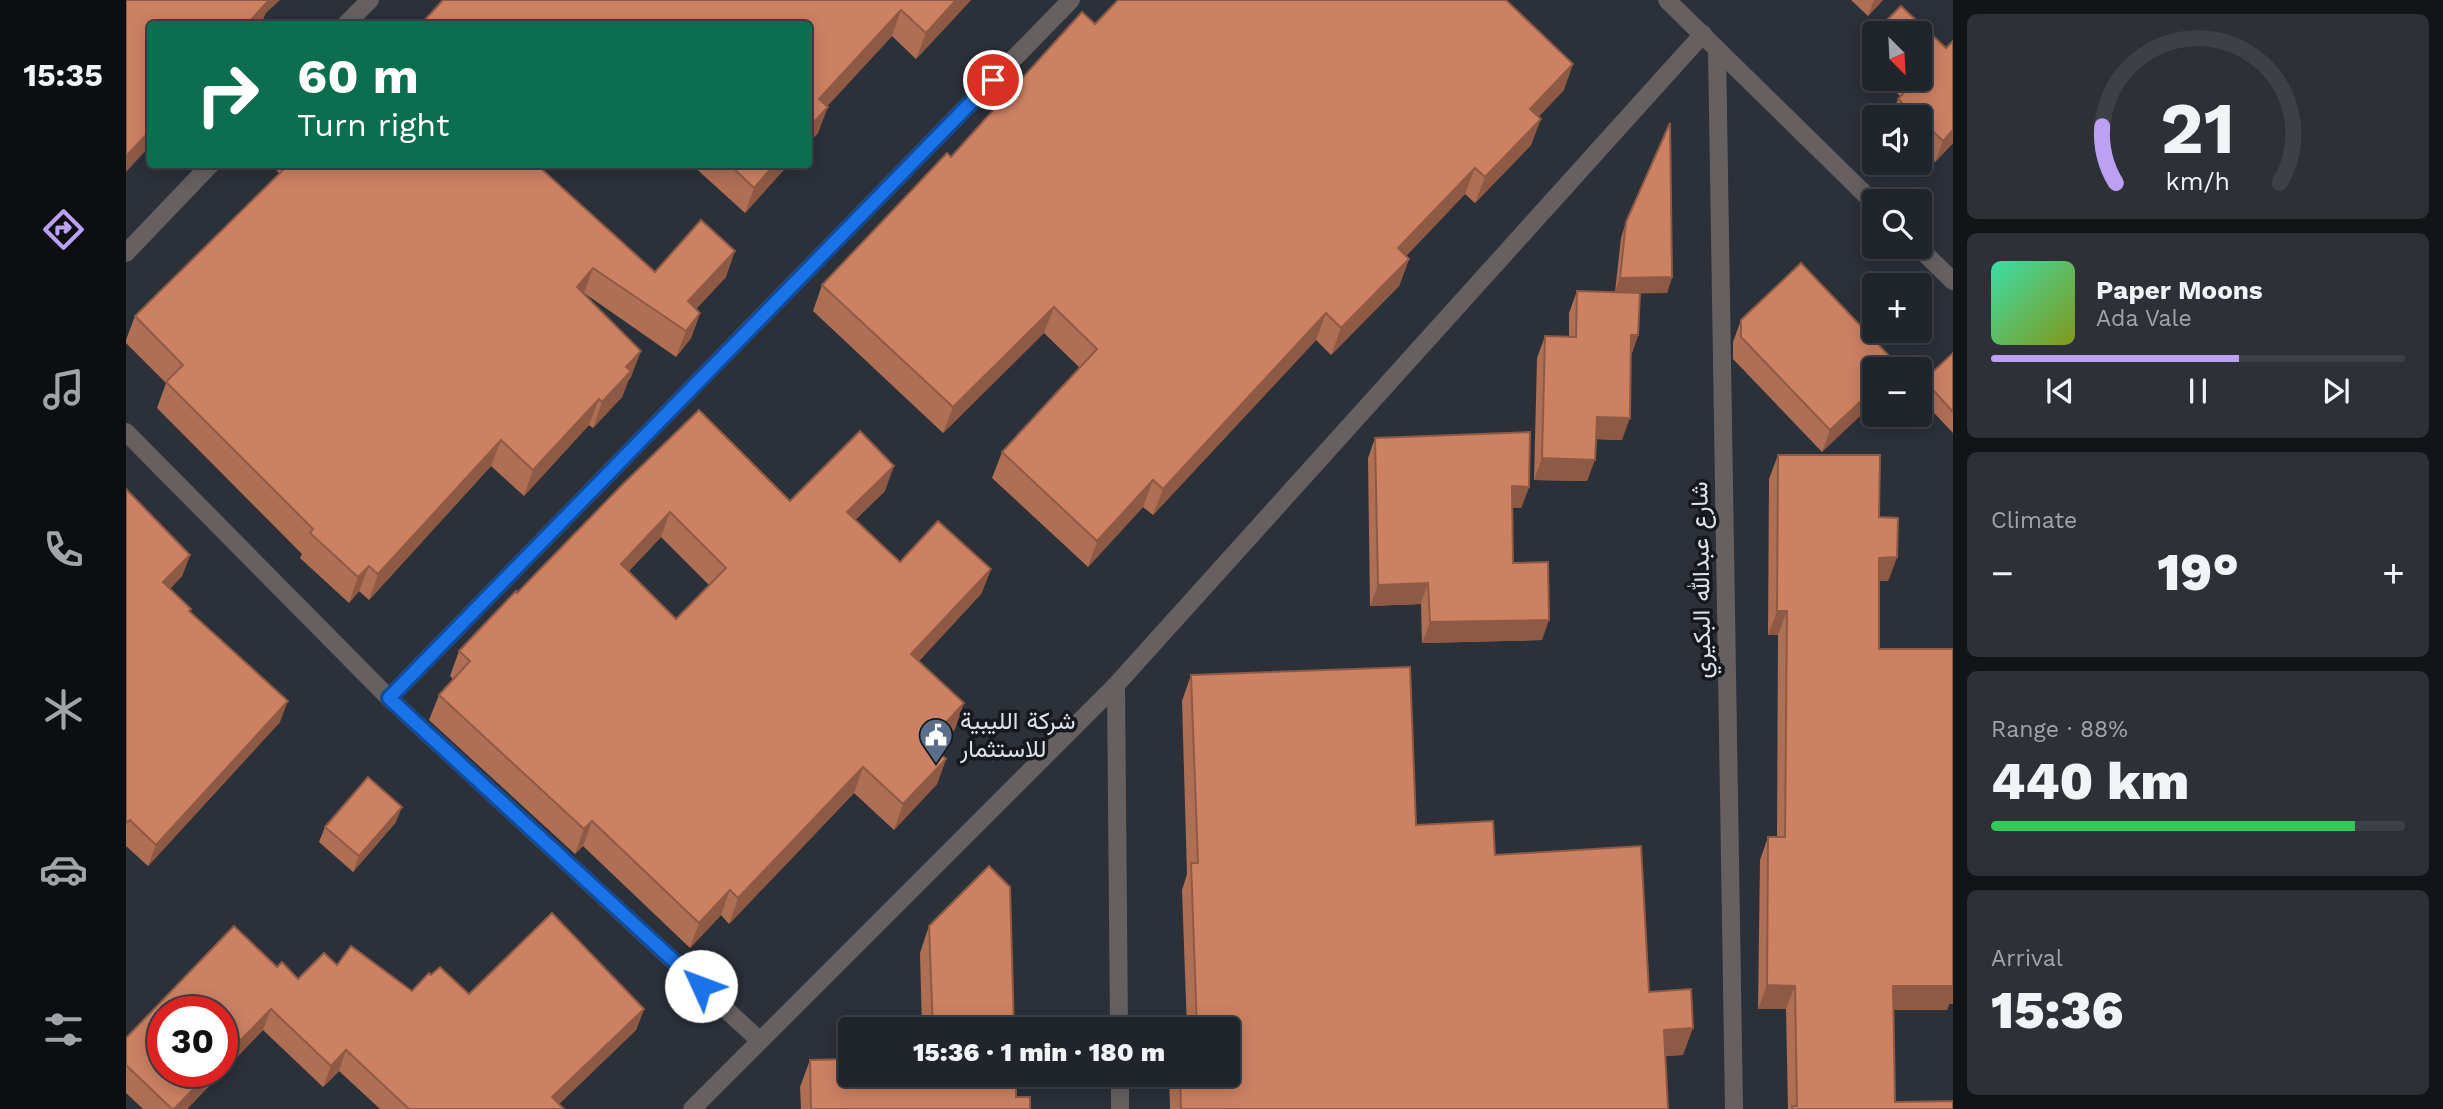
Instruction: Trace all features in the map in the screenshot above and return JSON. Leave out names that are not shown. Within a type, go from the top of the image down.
[{"type":"street","points":[[349,21],[370,0]]},
{"type":"street","points":[[389,698],[1071,0]]},
{"type":"street","points":[[1667,0],[1862,191]]},
{"type":"street","points":[[692,1109],[1116,685],[1703,34]]},
{"type":"street","name":"شارع عبدالله البكيري","points":[[1717,49],[1734,1109]]},
{"type":"street","points":[[126,253],[207,168]]},
{"type":"street","points":[[1930,259],[1953,281]]},
{"type":"street","points":[[126,432],[389,698],[759,1040]]},
{"type":"street","points":[[1116,685],[1119,1017]]},
{"type":"street","points":[[1120,1087],[1120,1109]]},
{"type":"building","points":[[126,0],[269,0],[250,21],[147,21],[147,134],[126,156]]},
{"type":"building","points":[[443,0],[956,0],[926,33],[901,10],[819,99],[828,107],[812,124],[812,21],[424,21]]},
{"type":"building","points":[[1118,0],[1506,0],[1573,64],[1530,109],[1541,119],[1485,177],[1475,168],[1398,248],[1409,259],[1341,328],[1326,313],[1163,489],[1153,480],[1097,541],[1002,452],[1097,349],[1054,307],[953,407],[822,285],[947,153],[951,157],[1082,12],[1095,24]]},
{"type":"building","points":[[1901,6],[1917,21],[1886,21]]},
{"type":"building","points":[[1932,35],[1946,48],[1953,41],[1953,130],[1943,141],[1932,130],[1932,105],[1905,105],[1898,99],[1906,91],[1932,91]]},
{"type":"building","points":[[1670,123],[1672,277],[1620,278],[1626,222]]},
{"type":"building","points":[[285,168],[540,168],[655,272],[701,220],[735,251],[688,301],[700,313],[686,331],[593,268],[577,287],[641,351],[626,367],[631,371],[602,402],[599,399],[533,470],[501,440],[378,574],[369,566],[358,577],[310,533],[313,529],[166,382],[183,365],[135,316]]},
{"type":"building","points":[[733,168],[772,168],[754,188]]},
{"type":"building","points":[[1801,263],[1862,327],[1862,343],[1877,343],[1890,357],[1862,357],[1862,400],[1830,430],[1741,337],[1741,320]]},
{"type":"building","points":[[1577,291],[1640,293],[1638,335],[1631,335],[1630,418],[1597,417],[1595,460],[1542,458],[1545,336],[1576,337]]},
{"type":"building","points":[[1953,353],[1953,412],[1932,389],[1932,373]]},
{"type":"building","points":[[699,410],[790,501],[860,431],[894,466],[847,512],[900,562],[938,521],[991,569],[911,654],[964,703],[928,742],[946,759],[903,804],[863,767],[738,898],[730,890],[699,923],[592,821],[584,829],[439,695],[470,661],[459,651]],"holes":[[[670,512],[726,568],[676,619],[621,564]]]},
{"type":"building","points":[[1530,432],[1529,487],[1512,486],[1513,563],[1548,562],[1549,620],[1430,622],[1428,583],[1378,585],[1375,438]]},
{"type":"building","points":[[1778,455],[1880,455],[1879,517],[1898,518],[1897,557],[1879,558],[1879,649],[1953,649],[1953,986],[1893,986],[1895,1102],[1953,1101],[1953,1109],[1792,1109],[1792,1106],[1797,1106],[1795,986],[1767,985],[1768,837],[1785,837],[1787,611],[1777,611]]},
{"type":"building","points":[[126,489],[190,555],[163,582],[191,609],[189,611],[288,701],[156,845],[130,820],[126,823]]},
{"type":"building","points":[[1410,667],[1416,825],[1493,821],[1495,855],[1641,846],[1649,992],[1691,989],[1693,1028],[1664,1030],[1668,1109],[1181,1109],[1180,1087],[1240,1087],[1240,1017],[1197,1017],[1191,863],[1198,863],[1191,675]]},
{"type":"building","points":[[368,777],[402,807],[359,856],[325,827]]},
{"type":"building","points":[[989,866],[1010,887],[1014,1017],[933,1017],[929,926]]},
{"type":"building","points":[[552,913],[644,1009],[552,1097],[564,1109],[409,1109],[346,1050],[331,1066],[271,1009],[238,1043],[238,996],[166,996],[234,926],[277,967],[282,962],[298,979],[324,953],[337,965],[351,946],[412,991],[429,973],[431,975],[440,967],[469,994]]},
{"type":"building","points":[[147,1016],[147,1085],[126,1065],[126,1038]]},
{"type":"building","points":[[838,1059],[838,1087],[1016,1087],[1016,1097],[1030,1097],[1030,1109],[811,1109],[810,1060]]},
{"type":"building","points":[[149,1087],[195,1087],[174,1109]]},
{"type":"place","name":"شركة الليبية للاستثمار","points":[[936,765]]},
{"type":"route","points":[[701,986],[389,698],[993,80]]}]
